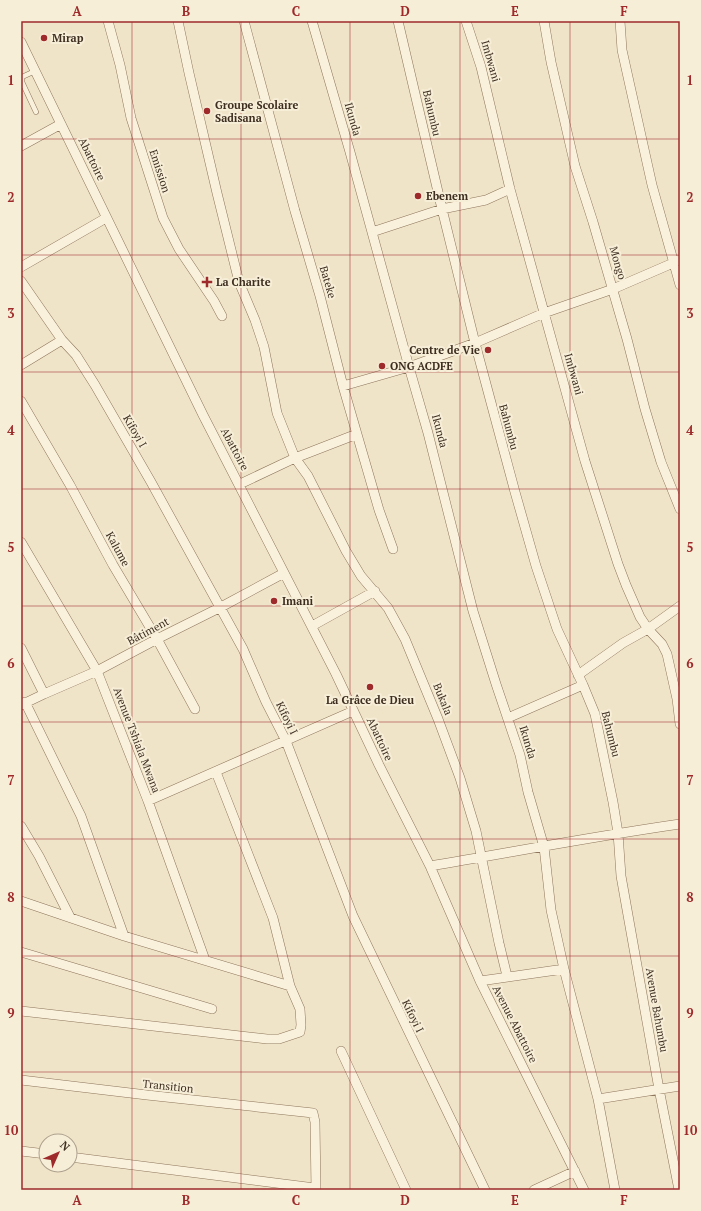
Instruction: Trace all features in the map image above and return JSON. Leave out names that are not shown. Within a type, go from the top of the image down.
[{"type":"street","name":"Emission","points":[[108,21],[120,65],[131,118],[163,218],[176,244],[214,301],[222,316]]},
{"type":"street","points":[[178,21],[202,132],[239,282],[255,320],[264,347],[277,413],[295,458]]},
{"type":"street","name":"Bateke","points":[[244,21],[293,203],[320,296],[343,386],[379,510],[394,549]]},
{"type":"street","name":"Ikunda","points":[[312,21],[430,440],[473,611],[520,755],[528,792],[544,847],[551,910],[564,969],[598,1099],[615,1190]]},
{"type":"street","name":"Bahumbu","points":[[398,21],[442,209],[496,423],[536,566],[557,628],[595,714],[607,768],[618,833]]},
{"type":"street","name":"Imbwani","points":[[466,21],[481,67],[510,189],[585,461],[618,564],[640,617],[648,629],[662,644],[667,654],[677,699],[680,724]]},
{"type":"street","name":"Mongo","points":[[544,21],[551,62],[576,166],[627,339],[644,409],[661,462],[680,509]]},
{"type":"street","points":[[620,21],[622,50],[652,185],[677,261],[680,285]]},
{"type":"street","name":"Abattoire","points":[[21,42],[203,415],[240,484],[312,626],[379,765],[430,866]]},
{"type":"street","points":[[21,146],[61,124]]},
{"type":"street","points":[[372,232],[442,209],[486,200],[510,189]]},
{"type":"street","points":[[21,267],[106,218]]},
{"type":"street","points":[[343,386],[409,367],[475,343],[544,313],[613,289],[677,261]]},
{"type":"street","name":"Kifoyi I","points":[[21,281],[62,340],[76,355],[95,385],[151,482],[243,648],[266,702],[286,741],[353,916],[485,1190]]},
{"type":"street","points":[[21,365],[62,340]]},
{"type":"street","name":"Kalume","points":[[21,400],[70,485],[113,565],[157,639],[195,709]]},
{"type":"street","points":[[240,484],[295,458],[357,434]]},
{"type":"street","name":"Bukala","points":[[295,458],[308,476],[346,551],[361,576],[388,608],[405,639],[438,719],[460,778],[476,831],[497,936],[507,976]]},
{"type":"street","name":"Avenue Tshiala Mwana","points":[[21,542],[97,671],[148,801],[204,960]]},
{"type":"street","name":"Bâtiment","points":[[23,704],[97,671],[284,573]]},
{"type":"street","points":[[312,626],[375,591]]},
{"type":"street","points":[[578,675],[623,643],[648,629],[680,606]]},
{"type":"street","points":[[21,648],[44,694]]},
{"type":"street","points":[[508,718],[583,685]]},
{"type":"street","points":[[23,704],[81,816],[124,936]]},
{"type":"street","points":[[148,801],[353,711]]},
{"type":"street","points":[[21,1011],[267,1039],[280,1039],[300,1032],[300,1009],[290,986],[273,918],[216,772]]},
{"type":"street","points":[[430,866],[618,833],[680,824]]},
{"type":"street","points":[[21,826],[39,856],[70,917]]},
{"type":"street","name":"Avenue Bahumbu","points":[[618,833],[622,876],[659,1089],[679,1190]]},
{"type":"street","name":"Avenue Abattoire","points":[[430,866],[480,981],[584,1190]]},
{"type":"street","points":[[21,901],[124,936],[290,986]]},
{"type":"street","points":[[21,952],[212,1009]]},
{"type":"street","points":[[480,981],[564,969]]},
{"type":"street","points":[[341,1051],[406,1190]]},
{"type":"street","name":"Transition","points":[[21,1080],[147,1096],[313,1113],[315,1122],[315,1189]]},
{"type":"street","points":[[598,1099],[680,1086]]},
{"type":"street","points":[[21,1151],[38,1153]]},
{"type":"street","points":[[78,1158],[315,1189]]},
{"type":"street","points":[[534,1190],[575,1171]]},
{"type":"lane","points":[[35,71],[22,77],[22,82],[36,112]]},
{"type":"place","name":"Mirap","points":[[44,38]]},
{"type":"place","name":"Groupe Scolaire Sadisana","points":[[207,111]]},
{"type":"place","name":"Ebenem","points":[[418,196]]},
{"type":"place","name":"La Charite","points":[[207,282]]},
{"type":"place","name":"Centre de Vie","points":[[488,350]]},
{"type":"place","name":"ONG ACDFE","points":[[382,366]]},
{"type":"place","name":"Imani","points":[[274,601]]},
{"type":"place","name":"La Grâce de Dieu","points":[[370,687]]}]
